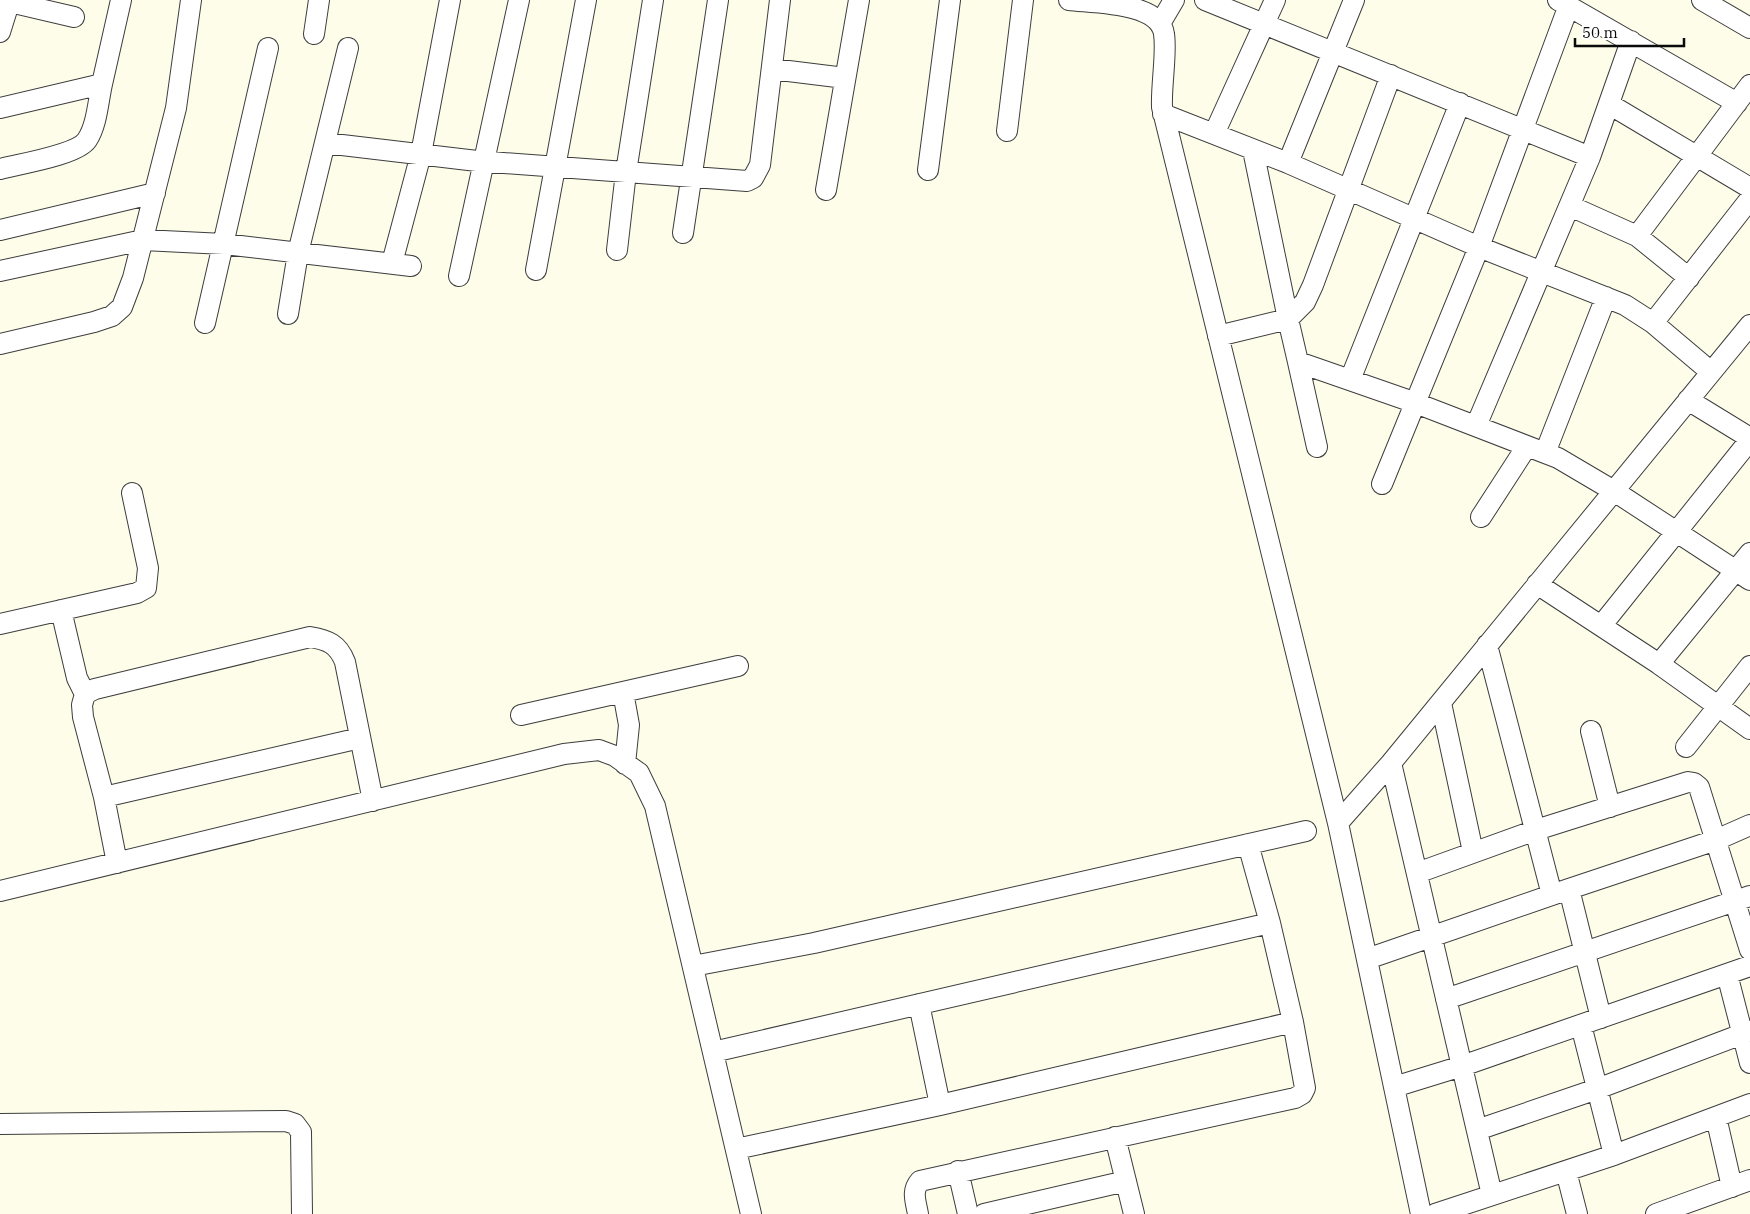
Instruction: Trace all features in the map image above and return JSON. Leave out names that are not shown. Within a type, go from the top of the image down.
[{"type":"street","points":[[0,169],[61,154],[78,148],[86,141],[93,127],[121,0]]},
{"type":"street","points":[[0,344],[112,316],[122,307],[133,278],[176,108],[191,0]]},
{"type":"street","points":[[314,34],[319,0]]},
{"type":"street","points":[[0,271],[143,240],[224,244],[402,265],[450,0]]},
{"type":"street","points":[[459,276],[519,0]]},
{"type":"street","points":[[536,270],[586,0]]},
{"type":"street","points":[[617,250],[626,172],[653,0]]},
{"type":"street","points":[[683,233],[718,0]]},
{"type":"street","points":[[325,143],[483,161],[747,180],[757,172],[760,165],[780,0]]},
{"type":"street","points":[[826,190],[858,0]]},
{"type":"street","points":[[928,170],[950,0]]},
{"type":"street","points":[[1007,131],[1023,0]]},
{"type":"street","points":[[1069,0],[1128,7],[1154,16],[1161,22],[1164,34],[1161,85],[1163,114],[1338,823],[1422,1214]]},
{"type":"street","points":[[1161,22],[1174,0]]},
{"type":"street","points":[[1205,0],[1590,157]]},
{"type":"street","points":[[1214,134],[1275,0]]},
{"type":"street","points":[[1288,164],[1354,0]]},
{"type":"street","points":[[1702,0],[1750,28]]},
{"type":"street","points":[[0,32],[7,1],[74,17]]},
{"type":"street","points":[[1382,484],[1413,402],[1479,247],[1522,129],[1574,4],[1631,41],[1737,103]]},
{"type":"street","points":[[1476,426],[1590,157],[1631,41]]},
{"type":"street","points":[[205,324],[268,48]]},
{"type":"street","points":[[288,314],[298,253],[348,48]]},
{"type":"street","points":[[772,69],[845,78]]},
{"type":"street","points":[[1218,336],[1288,319],[1305,302],[1391,75]]},
{"type":"street","points":[[0,108],[102,84]]},
{"type":"street","points":[[1637,236],[1750,84]]},
{"type":"street","points":[[1350,380],[1460,103]]},
{"type":"street","points":[[1609,104],[1750,188]]},
{"type":"street","points":[[1163,114],[1288,164],[1479,247],[1625,305],[1653,323],[1711,372]]},
{"type":"street","points":[[1253,150],[1317,448]]},
{"type":"street","points":[[0,230],[155,194]]},
{"type":"street","points":[[1653,323],[1750,199]]},
{"type":"street","points":[[1570,206],[1637,236],[1689,278]]},
{"type":"street","points":[[1481,517],[1536,450],[1606,297]]},
{"type":"street","points":[[1338,823],[1391,763],[1750,324]]},
{"type":"street","points":[[1298,362],[1413,402],[1558,458],[1614,491],[1743,575]]},
{"type":"street","points":[[1601,626],[1750,439],[1688,400]]},
{"type":"street","points":[[0,624],[137,593],[146,588],[148,568],[132,493]]},
{"type":"street","points":[[1659,664],[1743,575],[1750,553]]},
{"type":"street","points":[[1537,584],[1659,664],[1750,729]]},
{"type":"street","points":[[61,610],[78,678],[85,694],[82,705],[83,718],[104,797],[117,863]]},
{"type":"street","points":[[85,694],[95,689],[310,637],[323,639],[340,650],[345,662],[373,801]]},
{"type":"street","points":[[1487,645],[1536,830],[1585,954],[1601,1018]]},
{"type":"street","points":[[521,716],[738,666]]},
{"type":"street","points":[[1686,747],[1717,705],[1750,666]]},
{"type":"street","points":[[623,692],[629,725],[625,764]]},
{"type":"street","points":[[1440,703],[1473,852]]},
{"type":"street","points":[[1591,731],[1610,806]]},
{"type":"street","points":[[104,797],[360,738]]},
{"type":"street","points":[[0,891],[564,754],[599,750],[615,756],[639,773],[655,806],[751,1214]]},
{"type":"street","points":[[1391,763],[1492,1195]]},
{"type":"street","points":[[1417,873],[1536,830],[1688,782],[1694,783],[1699,787],[1716,840],[1743,900],[1750,950]]},
{"type":"street","points":[[1367,959],[1716,840],[1750,825]]},
{"type":"street","points":[[693,966],[814,943],[1306,831]]},
{"type":"street","points":[[918,1214],[914,1195],[915,1186],[920,1181],[958,1171],[1296,1098],[1302,1094],[1305,1088],[1304,1074],[1293,1022],[1270,923],[1248,844]]},
{"type":"street","points":[[1446,999],[1743,900]]},
{"type":"street","points":[[713,1052],[1270,923]]},
{"type":"street","points":[[1394,1087],[1462,1066],[1750,966]]},
{"type":"street","points":[[1727,974],[1746,1033],[1750,1062]]},
{"type":"street","points":[[919,1004],[940,1104]]},
{"type":"street","points":[[736,1149],[1293,1022]]},
{"type":"street","points":[[1581,1025],[1614,1155]]},
{"type":"street","points":[[1477,1130],[1597,1089],[1746,1033]]},
{"type":"street","points":[[1435,1214],[1614,1155],[1750,1104]]},
{"type":"street","points":[[1656,1214],[1741,1183],[1716,1117]]},
{"type":"street","points":[[0,1124],[286,1121],[295,1124],[301,1132],[302,1214]]},
{"type":"street","points":[[1115,1137],[1134,1214]]},
{"type":"street","points":[[958,1171],[968,1214]]},
{"type":"street","points":[[1566,1171],[1577,1214]]},
{"type":"street","points":[[984,1214],[1027,1209],[1126,1181]]}]
